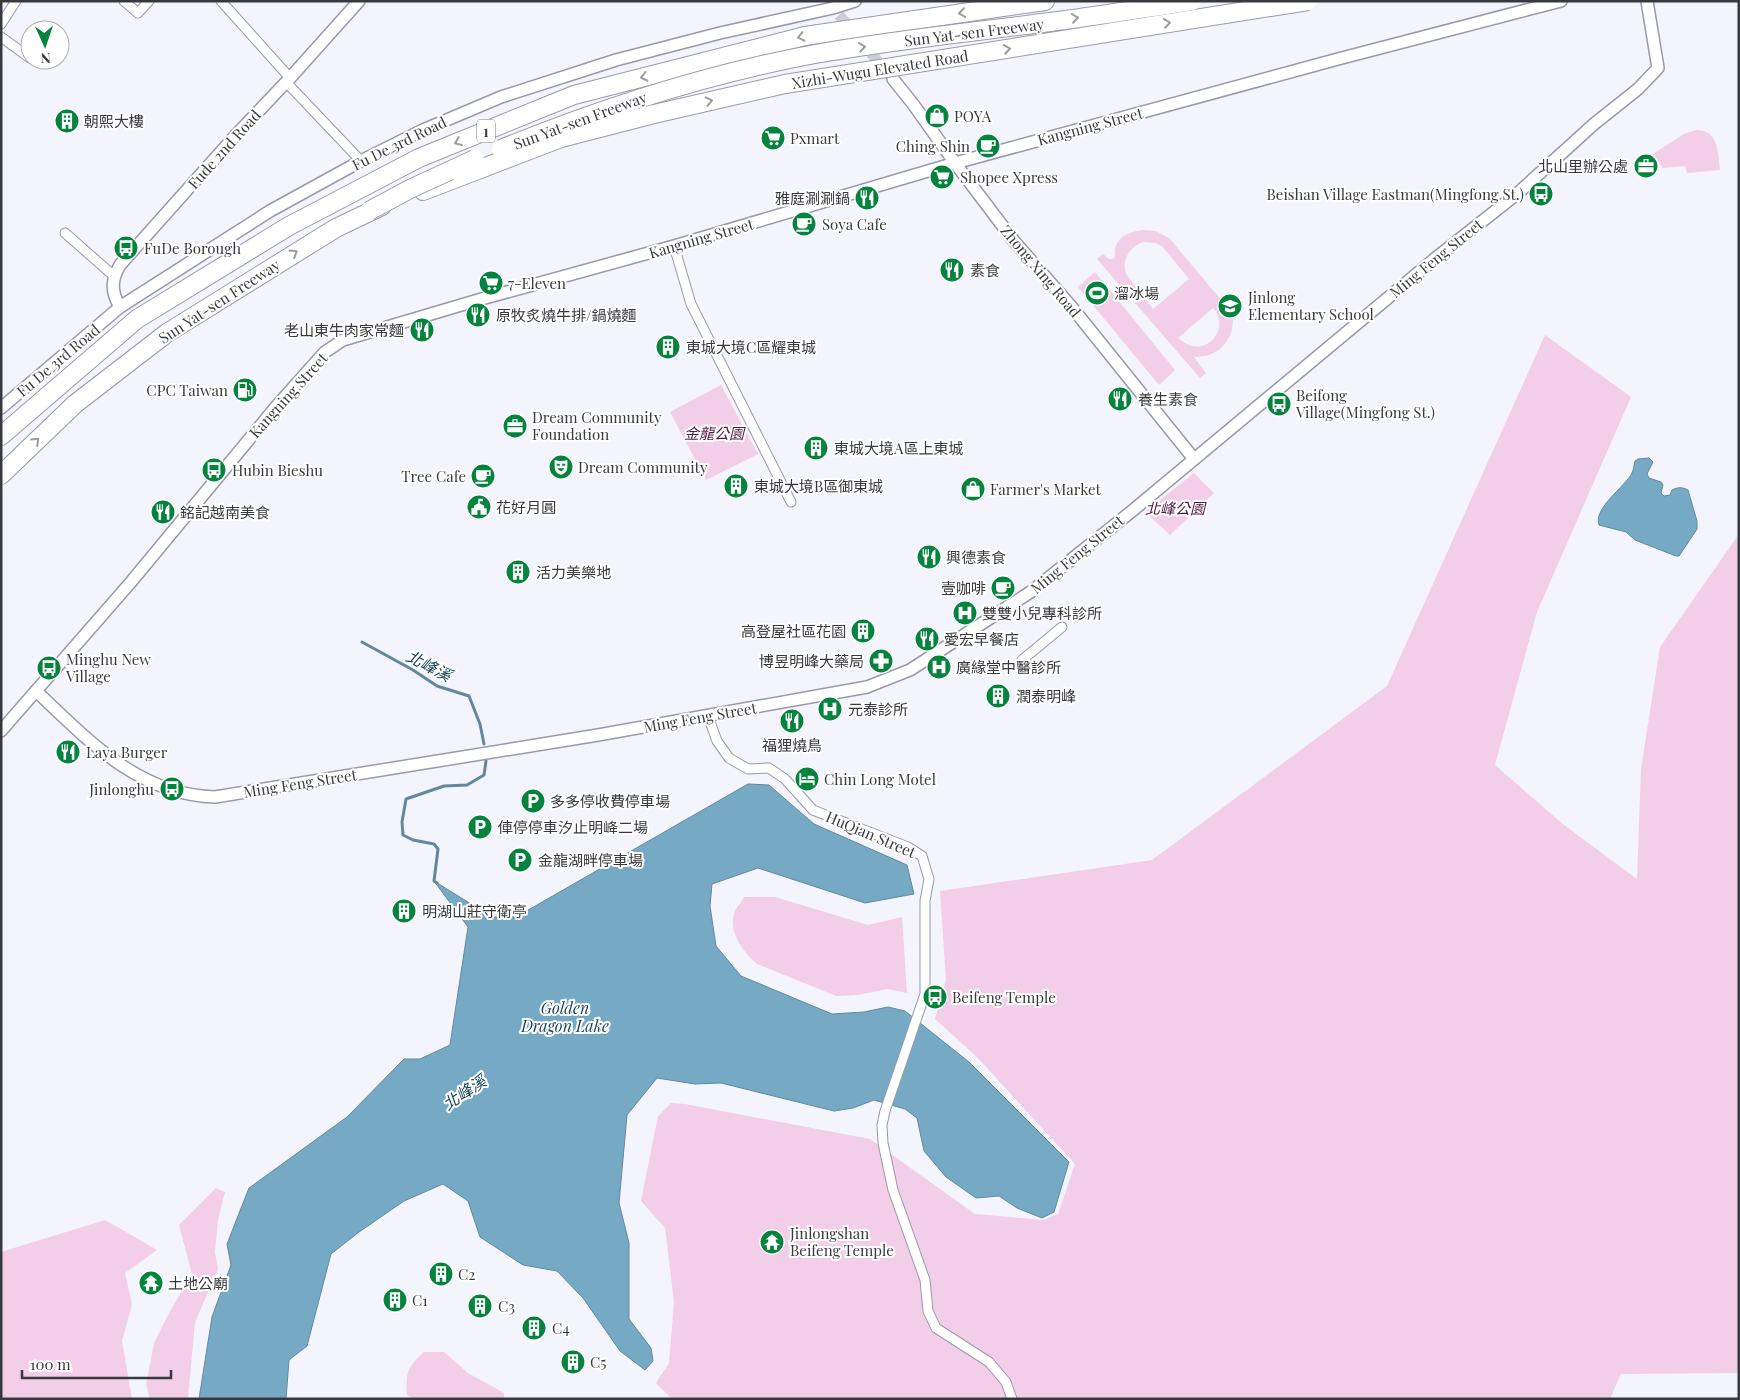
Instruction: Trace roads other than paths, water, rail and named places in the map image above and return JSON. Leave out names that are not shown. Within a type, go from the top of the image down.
[{"type":"highway","name":"Sun Yat-sen Freeway","points":[[1,436],[137,319],[288,226],[419,158],[574,95],[806,36],[1045,1]]},
{"type":"highway","name":"Sun Yat-sen Freeway","points":[[1,475],[75,404],[166,333],[308,245],[410,189],[524,139],[657,92],[716,76],[813,55],[913,39],[1052,22],[1192,1]]},
{"type":"highway","name":"Xizhi-Wugu Elevated Road","points":[[370,211],[561,138],[654,114],[785,84],[1308,1]]},
{"type":"street","points":[[1,24],[16,1]]},
{"type":"street","points":[[124,1],[138,13],[149,1]]},
{"type":"street","name":"Fu De 3rd Road","points":[[1,408],[120,307],[270,211],[361,161],[423,130],[501,97],[640,53],[833,8],[855,1]]},
{"type":"street","name":"Kangning Street","points":[[1,731],[131,582],[275,408],[325,352],[343,340],[484,298],[674,246],[954,163],[1561,1]]},
{"type":"street","name":"Ming Feng Street","points":[[36,691],[98,749],[136,776],[162,787],[196,797],[215,797],[708,716],[868,687],[910,670],[1032,591],[1518,192],[1594,124],[1638,89],[1658,68],[1647,1]]},
{"type":"street","points":[[224,2],[288,80],[361,161]]},
{"type":"street","name":"Fude 2nd Road","points":[[114,276],[120,266],[354,4]]},
{"type":"street","points":[[1,37],[20,51]]},
{"type":"street","name":"Zhong Xing Road","points":[[893,79],[1014,241],[1070,305],[1194,459]]},
{"type":"street","points":[[65,234],[114,276],[114,297],[120,307]]},
{"type":"street","points":[[674,246],[691,304],[791,502]]},
{"type":"street","points":[[1022,660],[1062,627]]},
{"type":"street","name":"HuQian Street","points":[[708,716],[718,741],[729,758],[748,769],[769,768],[785,779],[813,810],[908,847],[922,856],[929,879],[925,901],[925,994],[885,1111],[882,1125],[883,1143],[893,1190],[925,1280],[928,1311],[936,1328],[989,1362],[1006,1382],[1012,1399]]},
{"type":"water","points":[[1649,458],[1653,462],[1647,474],[1649,478],[1661,482],[1663,485],[1661,493],[1664,496],[1670,495],[1672,490],[1676,488],[1688,490],[1697,521],[1697,529],[1679,556],[1635,540],[1626,532],[1599,525],[1598,518],[1601,512],[1628,479],[1633,471],[1635,461]]},
{"type":"water","name":"Golden Dragon Lake","points":[[748,784],[769,785],[814,824],[907,865],[914,894],[865,903],[758,868],[712,884],[710,906],[716,946],[741,976],[832,1014],[864,1012],[888,1007],[905,1011],[969,1062],[1069,1162],[1054,1212],[1042,1218],[1017,1208],[999,1196],[976,1198],[946,1177],[924,1151],[917,1118],[905,1109],[874,1100],[853,1108],[834,1111],[721,1083],[695,1084],[657,1078],[627,1115],[619,1203],[629,1243],[629,1319],[651,1348],[653,1361],[645,1370],[620,1351],[583,1298],[557,1271],[523,1265],[480,1237],[468,1201],[443,1184],[404,1201],[331,1254],[307,1346],[289,1360],[286,1399],[199,1399],[212,1317],[231,1265],[227,1244],[249,1188],[347,1117],[404,1059],[420,1059],[450,1045],[468,927],[434,881],[492,917],[516,917]]},
{"type":"waterway","name":"北峰溪","points":[[362,642],[413,670],[437,686],[469,696],[480,724],[484,744]]},
{"type":"waterway","name":"北峰溪","points":[[437,883],[434,881],[438,849],[434,844],[413,840],[403,835],[402,822],[406,799],[444,786],[467,785],[484,775],[486,761]]},
{"type":"tunnel","points":[[839,15],[887,72]]},
{"type":"place","name":"POYA","points":[[937,116]]},
{"type":"place","name":"朝熙大樓","points":[[67,121]]},
{"type":"place","name":"Pxmart","points":[[773,138]]},
{"type":"place","name":"Ching Shin","points":[[988,146]]},
{"type":"place","name":"北山里辦公處","points":[[1646,166]]},
{"type":"place","name":"Shopee Xpress","points":[[942,177]]},
{"type":"place","name":"Beishan Village Eastman(Mingfong St.)","points":[[1541,194]]},
{"type":"place","name":"雅庭涮涮鍋","points":[[867,198]]},
{"type":"place","name":"Soya Cafe","points":[[804,224]]},
{"type":"place","name":"FuDe Borough","points":[[126,248]]},
{"type":"place","name":"素食","points":[[952,270]]},
{"type":"place","name":"7-Eleven","points":[[491,283]]},
{"type":"place","name":"溜冰場","points":[[1097,293]]},
{"type":"place","name":"Jinlong Elementary School","points":[[1230,306]]},
{"type":"place","name":"原牧炙燒牛排/鍋燒麵","points":[[478,315]]},
{"type":"place","name":"老山東牛肉家常麵","points":[[422,330]]},
{"type":"place","name":"東城大境C區耀東城","points":[[668,347]]},
{"type":"place","name":"CPC Taiwan","points":[[245,390]]},
{"type":"place","name":"養生素食","points":[[1120,399]]},
{"type":"place","name":"Beifong Village(Mingfong St.)","points":[[1279,404]]},
{"type":"place","name":"Dream Community Foundation","points":[[515,426]]},
{"type":"place","name":"東城大境A區上東城","points":[[816,448]]},
{"type":"place","name":"Dream Community","points":[[561,467]]},
{"type":"place","name":"Hubin Bieshu","points":[[214,470]]},
{"type":"place","name":"Tree Cafe","points":[[483,476]]},
{"type":"place","name":"東城大境B區御東城","points":[[736,486]]},
{"type":"place","name":"Farmer's Market","points":[[973,489]]},
{"type":"place","name":"花好月圓","points":[[479,507]]},
{"type":"place","name":"銘記越南美食","points":[[163,512]]},
{"type":"place","name":"興德素食","points":[[929,557]]},
{"type":"place","name":"活力美樂地","points":[[518,572]]},
{"type":"place","name":"壹咖啡","points":[[1003,588]]},
{"type":"place","name":"雙雙小兒專科診所","points":[[965,613]]},
{"type":"place","name":"高登屋社區花園","points":[[863,631]]},
{"type":"place","name":"愛宏早餐店","points":[[927,639]]},
{"type":"place","name":"博昱明峰大藥局","points":[[881,661]]},
{"type":"place","name":"廣緣堂中醫診所","points":[[939,667]]},
{"type":"place","name":"Minghu New Village","points":[[49,668]]},
{"type":"place","name":"潤泰明峰","points":[[998,696]]},
{"type":"place","name":"元泰診所","points":[[830,709]]},
{"type":"place","name":"福狸燒鳥","points":[[792,721]]},
{"type":"place","name":"Laya Burger","points":[[68,752]]},
{"type":"place","name":"Chin Long Motel","points":[[807,779]]},
{"type":"place","name":"Jinlonghu","points":[[172,789]]},
{"type":"place","name":"多多停收費停車場","points":[[533,801]]},
{"type":"place","name":"俥停停車汐止明𡶶二場","points":[[480,827]]},
{"type":"place","name":"金龍湖畔停車場","points":[[520,860]]},
{"type":"place","name":"明湖山莊守衛亭","points":[[404,911]]},
{"type":"place","name":"Beifeng Temple","points":[[935,997]]},
{"type":"place","name":"Jinlongshan Beifeng Temple","points":[[772,1242]]},
{"type":"place","name":"C2","points":[[441,1274]]},
{"type":"place","name":"土地公廟","points":[[151,1283]]},
{"type":"place","name":"C1","points":[[395,1300]]},
{"type":"place","name":"C3","points":[[480,1306]]},
{"type":"place","name":"C4","points":[[534,1328]]},
{"type":"place","name":"C5","points":[[573,1362]]},
{"type":"park label","name":"金龍公園","points":[[714,433]]},
{"type":"park label","name":"北峰公園","points":[[1175,508]]}]
